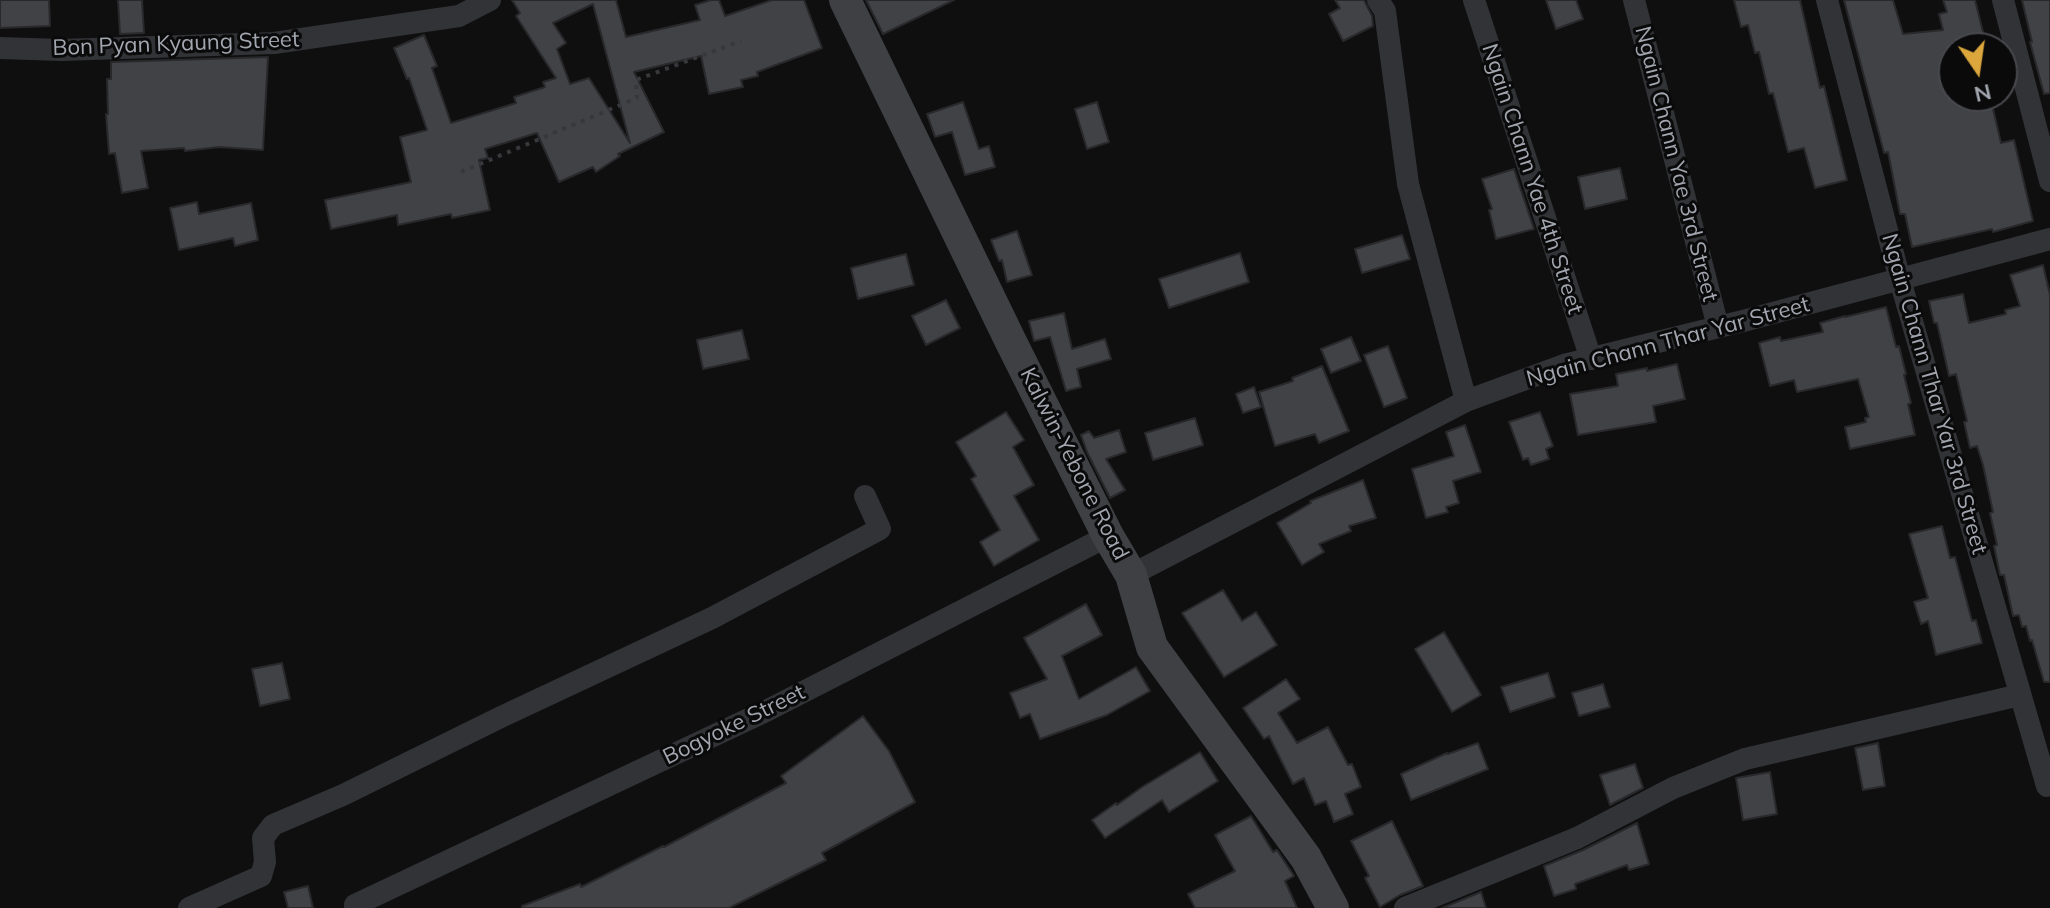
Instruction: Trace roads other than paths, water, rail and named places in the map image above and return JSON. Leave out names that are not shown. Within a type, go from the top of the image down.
[{"type":"street","name":"Bon Pyan Kyaung Street","points":[[0,48],[61,50],[274,43],[459,16],[490,0]]},
{"type":"street","name":"Kalwin-Yebone Road","points":[[845,0],[1108,536],[1131,575],[1152,647],[1306,858],[1333,908]]},
{"type":"street","points":[[1378,0],[1385,11],[1408,184],[1466,401]]},
{"type":"street","name":"Ngain Chann Yae 4th Street","points":[[1474,0],[1591,359]]},
{"type":"street","name":"Ngain Chann Yae 3rd Street","points":[[1634,0],[1718,327]]},
{"type":"street","name":"Ngain Chann Thar Yar 3rd Street","points":[[1827,0],[1900,280],[2047,786]]},
{"type":"street","points":[[2003,0],[2050,181]]},
{"type":"street","name":"Ngain Chann Thar Yar Street","points":[[1131,575],[1466,401],[1564,365],[2050,239]]},
{"type":"street","points":[[189,908],[261,876],[265,862],[263,838],[273,825],[343,795],[712,618],[880,529],[865,496]]},
{"type":"street","name":"Bogyoke Street","points":[[355,905],[768,710],[1108,536]]},
{"type":"street","points":[[1405,908],[1577,838],[1673,788],[1745,759],[2020,695]]}]
